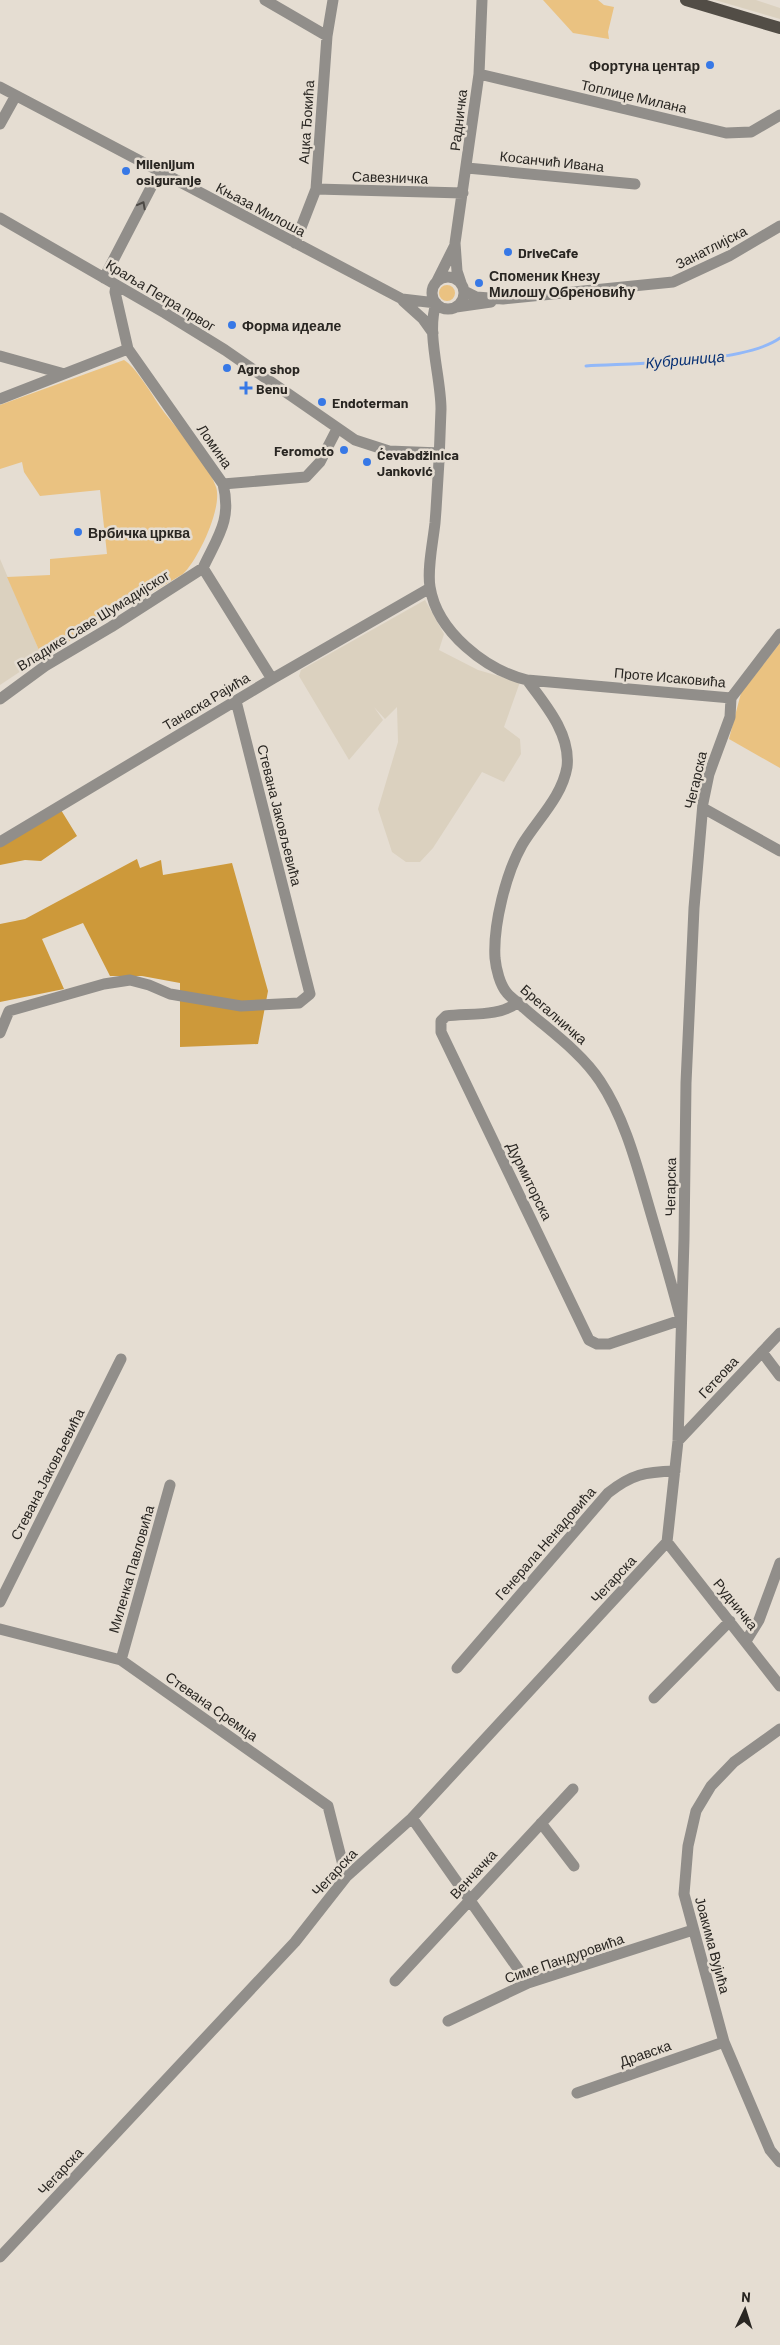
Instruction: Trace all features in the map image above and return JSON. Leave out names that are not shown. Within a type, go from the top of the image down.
[{"type":"main road","points":[[686,0],[780,28]]},
{"type":"street","points":[[265,0],[327,36]]},
{"type":"street","name":"Ацка Ђокића","points":[[294,243],[316,189],[327,36],[333,0]]},
{"type":"street","name":"Радничка","points":[[435,284],[446,267],[455,243],[479,74],[482,0]]},
{"type":"street","name":"Топлице Милана","points":[[479,74],[726,133],[752,132],[780,116]]},
{"type":"street","name":"Књаза Милоша","points":[[0,87],[15,97],[402,300],[444,306]]},
{"type":"street","points":[[0,124],[15,97]]},
{"type":"street","name":"Косанчић Ивана","points":[[467,168],[635,184]]},
{"type":"street","points":[[104,278],[159,172]]},
{"type":"street","name":"Савезничка","points":[[316,189],[463,193]]},
{"type":"street","name":"Краља Петра првог","points":[[0,218],[225,350],[355,440],[378,448],[404,452],[440,453]]},
{"type":"street","name":"Занатлијска","points":[[463,287],[476,297],[503,299],[673,282],[729,256],[780,226]]},
{"type":"street","name":"Радничка","points":[[455,243],[457,271],[463,287]]},
{"type":"street","points":[[402,300],[417,298],[435,284],[452,277],[463,287],[463,300],[444,306]]},
{"type":"street","points":[[435,284],[433,298],[444,306]]},
{"type":"street","name":"Ломина","points":[[116,285],[114,292],[128,349],[223,484],[226,497],[225,521],[222,532],[203,568]]},
{"type":"street","name":"Занатлијска","points":[[444,306],[486,304],[503,299]]},
{"type":"street","points":[[402,300],[423,319],[434,335]]},
{"type":"street","points":[[430,588],[440,453],[441,400],[434,335],[444,306]]},
{"type":"street","points":[[0,399],[128,349]]},
{"type":"street","points":[[0,356],[61,374]]},
{"type":"street","points":[[223,484],[306,477],[320,462],[337,429]]},
{"type":"street","points":[[203,568],[272,679]]},
{"type":"street","name":"Владике Саве Шумадијског","points":[[0,698],[45,666],[111,627],[203,568]]},
{"type":"street","name":"Танаска Рајића","points":[[0,842],[272,679],[430,588]]},
{"type":"street","name":"Проте Исаковића","points":[[430,588],[447,624],[469,650],[503,672],[527,680],[731,698],[780,634]]},
{"type":"street","name":"Брегалничка","points":[[527,680],[554,716],[562,738],[566,767],[555,798],[522,846],[509,875],[502,900],[496,935],[495,959],[501,982],[507,993],[577,1054],[600,1082],[631,1147],[681,1320]]},
{"type":"street","name":"Чегарска","points":[[0,2257],[294,1942],[346,1877],[412,1818],[667,1542],[678,1441],[690,978],[703,808],[709,774],[730,717],[731,698]]},
{"type":"street","name":"Стевана Јаковљевића","points":[[0,1033],[9,1010],[86,989],[130,980],[149,985],[170,994],[241,1006],[299,1003],[310,994],[306,972],[294,936],[236,701]]},
{"type":"street","points":[[703,808],[780,851]]},
{"type":"street","name":"Дурмиторска","points":[[518,1002],[511,1008],[495,1012],[446,1016],[441,1021],[441,1032],[589,1340],[598,1344],[609,1344],[681,1320]]},
{"type":"street","name":"Гетеова","points":[[678,1441],[780,1333]]},
{"type":"street","points":[[762,1352],[780,1376]]},
{"type":"street","name":"Стевана Јаковљевића","points":[[0,1602],[121,1359]]},
{"type":"street","name":"Генерала Ненадовића","points":[[457,1668],[608,1493],[626,1478],[652,1472],[675,1470]]},
{"type":"street","name":"Миленка Павловића","points":[[120,1660],[170,1485]]},
{"type":"street","name":"Рудничка","points":[[667,1542],[780,1686]]},
{"type":"street","points":[[746,1641],[759,1620],[780,1563]]},
{"type":"street","points":[[654,1698],[730,1621]]},
{"type":"street","name":"Стевана Сремца","points":[[0,1629],[120,1660],[328,1806],[346,1877]]},
{"type":"street","name":"Јоакима Вујића","points":[[780,1729],[734,1762],[711,1786],[696,1810],[688,1846],[684,1894],[724,2042],[770,2150],[780,2162]]},
{"type":"street","name":"Венчачка","points":[[394,1981],[573,1789]]},
{"type":"street","points":[[412,1818],[528,1983]]},
{"type":"street","points":[[541,1824],[574,1866]]},
{"type":"street","name":"Симе Пандуровића","points":[[448,2022],[528,1983],[693,1930]]},
{"type":"street","name":"Дравска","points":[[577,2093],[724,2042]]},
{"type":"shaded area","points":[[543,0],[598,0],[604,5],[614,7],[608,32],[609,39],[573,33]]},
{"type":"shaded area","points":[[715,0],[756,0],[780,8],[780,19]]},
{"type":"shaded area","points":[[447,285],[455,293],[447,301],[439,293]]},
{"type":"shaded area","points":[[124,360],[149,389],[161,408],[199,456],[212,477],[217,496],[213,520],[202,546],[183,574],[42,657],[7,577],[50,575],[50,559],[107,554],[100,490],[40,496],[24,472],[22,462],[0,469],[0,405]]},
{"type":"shaded area","points":[[0,559],[42,657],[0,685]]},
{"type":"shaded area","points":[[425,600],[444,634],[439,650],[478,670],[520,682],[504,727],[520,739],[521,754],[504,782],[482,772],[433,848],[420,862],[406,862],[392,852],[378,809],[398,742],[397,707],[385,719],[374,707],[383,720],[349,760],[299,676],[301,670]]},
{"type":"shaded area","points":[[780,643],[780,768],[729,739],[741,693]]},
{"type":"shaded area","points":[[61,810],[77,836],[41,861],[25,860],[0,865],[0,846]]},
{"type":"shaded area","points":[[137,859],[140,868],[161,860],[163,875],[232,863],[268,991],[258,1044],[180,1047],[180,983],[142,976],[110,976],[83,923],[42,939],[64,989],[0,1002],[0,924],[25,919]]},
{"type":"waterway","name":"Кубршница","points":[[586,366],[688,361],[741,353],[763,347],[780,338]]},
{"type":"place","name":"Фортуна центар","points":[[710,65]]},
{"type":"place","name":"Milenijum osiguranje","points":[[126,171]]},
{"type":"place","name":"DriveCafe","points":[[508,252]]},
{"type":"place","name":"Споменик Кнезу Милошу Обреновићу","points":[[479,283]]},
{"type":"place","name":"Форма идеале","points":[[232,325]]},
{"type":"place","name":"Agro shop","points":[[227,368]]},
{"type":"place","name":"Benu","points":[[246,388]]},
{"type":"place","name":"Endoterman","points":[[322,402]]},
{"type":"place","name":"Feromoto","points":[[344,450]]},
{"type":"place","name":"Ćevabdžinica Janković","points":[[367,462]]},
{"type":"place","name":"Врбичка црква","points":[[78,532]]}]
